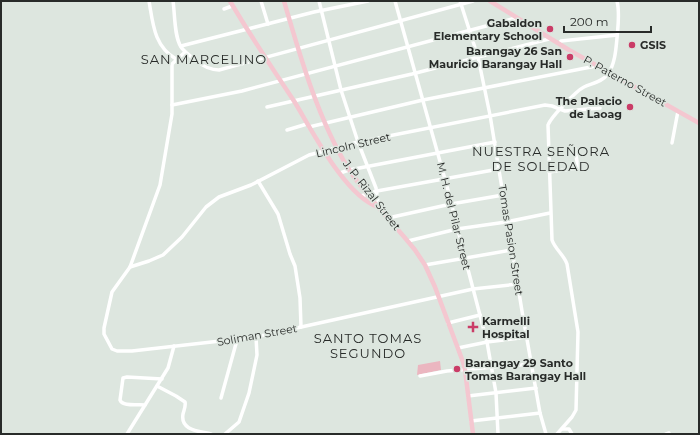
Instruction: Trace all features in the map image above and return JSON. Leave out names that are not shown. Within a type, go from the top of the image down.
[{"type":"main road","name":"J. P. Rizal Street","points":[[284,1],[306,73],[336,148],[349,170],[408,241],[425,265],[463,362],[473,434]]},
{"type":"main road","name":"P. Paterno Street","points":[[490,1],[549,39],[699,123]]},
{"type":"main road","points":[[231,3],[323,151],[340,173],[361,196],[371,204],[379,207]]},
{"type":"street","points":[[149,1],[156,39],[165,52],[176,59]]},
{"type":"street","points":[[173,1],[177,38],[181,46],[185,52],[204,66],[214,70],[219,70],[329,41],[401,21],[460,2],[473,1]]},
{"type":"street","points":[[261,1],[268,24]]},
{"type":"street","points":[[319,1],[341,90],[358,142],[377,191],[379,207]]},
{"type":"street","points":[[181,46],[246,29],[368,1]]},
{"type":"street","name":"M. H. del Pilar Street","points":[[395,1],[424,100],[487,342],[496,393],[498,434]]},
{"type":"street","points":[[557,434],[572,417],[576,410],[578,332],[569,268],[566,261],[552,243],[548,125],[549,122],[580,90],[602,80],[609,73],[614,57],[619,22],[617,1]]},
{"type":"street","name":"Tomas Pasion Street","points":[[460,2],[478,57],[485,88],[540,412],[546,434]]},
{"type":"street","points":[[224,9],[231,3]]},
{"type":"street","points":[[172,105],[242,91],[516,18]]},
{"type":"street","points":[[559,44],[561,41],[617,35]]},
{"type":"street","points":[[267,106],[416,73],[549,39]]},
{"type":"street","points":[[130,267],[160,185],[172,122],[172,62],[185,52]]},
{"type":"street","points":[[287,130],[326,123],[424,100],[596,66]]},
{"type":"street","name":"Lincoln Street","points":[[130,267],[163,255],[175,245],[206,207],[216,199],[258,181],[309,154],[358,142],[547,105],[565,111],[600,108]]},
{"type":"street","points":[[672,143],[678,111]]},
{"type":"street","points":[[340,173],[367,166],[438,154],[495,142]]},
{"type":"street","points":[[549,172],[578,168],[575,150]]},
{"type":"street","points":[[361,196],[377,191],[499,169]]},
{"type":"street","points":[[258,181],[278,214],[288,250],[294,263],[299,292],[301,327]]},
{"type":"street","points":[[388,218],[451,204],[503,195]]},
{"type":"street","points":[[408,241],[458,229],[507,222],[550,213]]},
{"type":"street","points":[[425,265],[512,250]]},
{"type":"street","name":"Soliman Street","points":[[130,267],[112,292],[104,328],[104,334],[110,347],[117,351],[132,351],[256,337],[438,296],[473,289],[518,284]]},
{"type":"street","points":[[448,323],[480,315]]},
{"type":"street","points":[[225,434],[239,422],[249,393],[257,355],[256,337]]},
{"type":"street","points":[[458,348],[487,342],[528,337]]},
{"type":"street","points":[[221,398],[237,340]]},
{"type":"street","points":[[127,434],[169,366],[174,346]]},
{"type":"street","points":[[420,376],[447,371],[532,364]]},
{"type":"street","points":[[145,405],[124,405],[121,403],[120,400],[123,378],[162,378]]},
{"type":"street","points":[[158,386],[185,402],[186,406],[182,421],[185,425],[192,430],[211,434]]},
{"type":"street","points":[[468,396],[536,388]]},
{"type":"street","points":[[471,421],[540,412]]},
{"type":"street","points":[[562,429],[570,428],[572,434]]},
{"type":"shaded area","points":[[440,361],[441,370],[417,375],[418,365]]},
{"type":"place","name":"Gabaldon Elementary School","points":[[550,29]]},
{"type":"place","name":"GSIS","points":[[632,45]]},
{"type":"place","name":"Barangay 26 San Mauricio Barangay Hall","points":[[570,57]]},
{"type":"place","name":"The Palacio de Laoag","points":[[630,107]]},
{"type":"place","name":"Karmelli Hospital","points":[[473,327]]},
{"type":"place","name":"Barangay 29 Santo Tomas Barangay Hall","points":[[457,369]]},
{"type":"district","name":"SAN MARCELINO","points":[[204,59]]},
{"type":"district","name":"NUESTRA SEÑORA DE SOLEDAD","points":[[541,158]]},
{"type":"district","name":"SANTO TOMAS SEGUNDO","points":[[368,346]]}]
